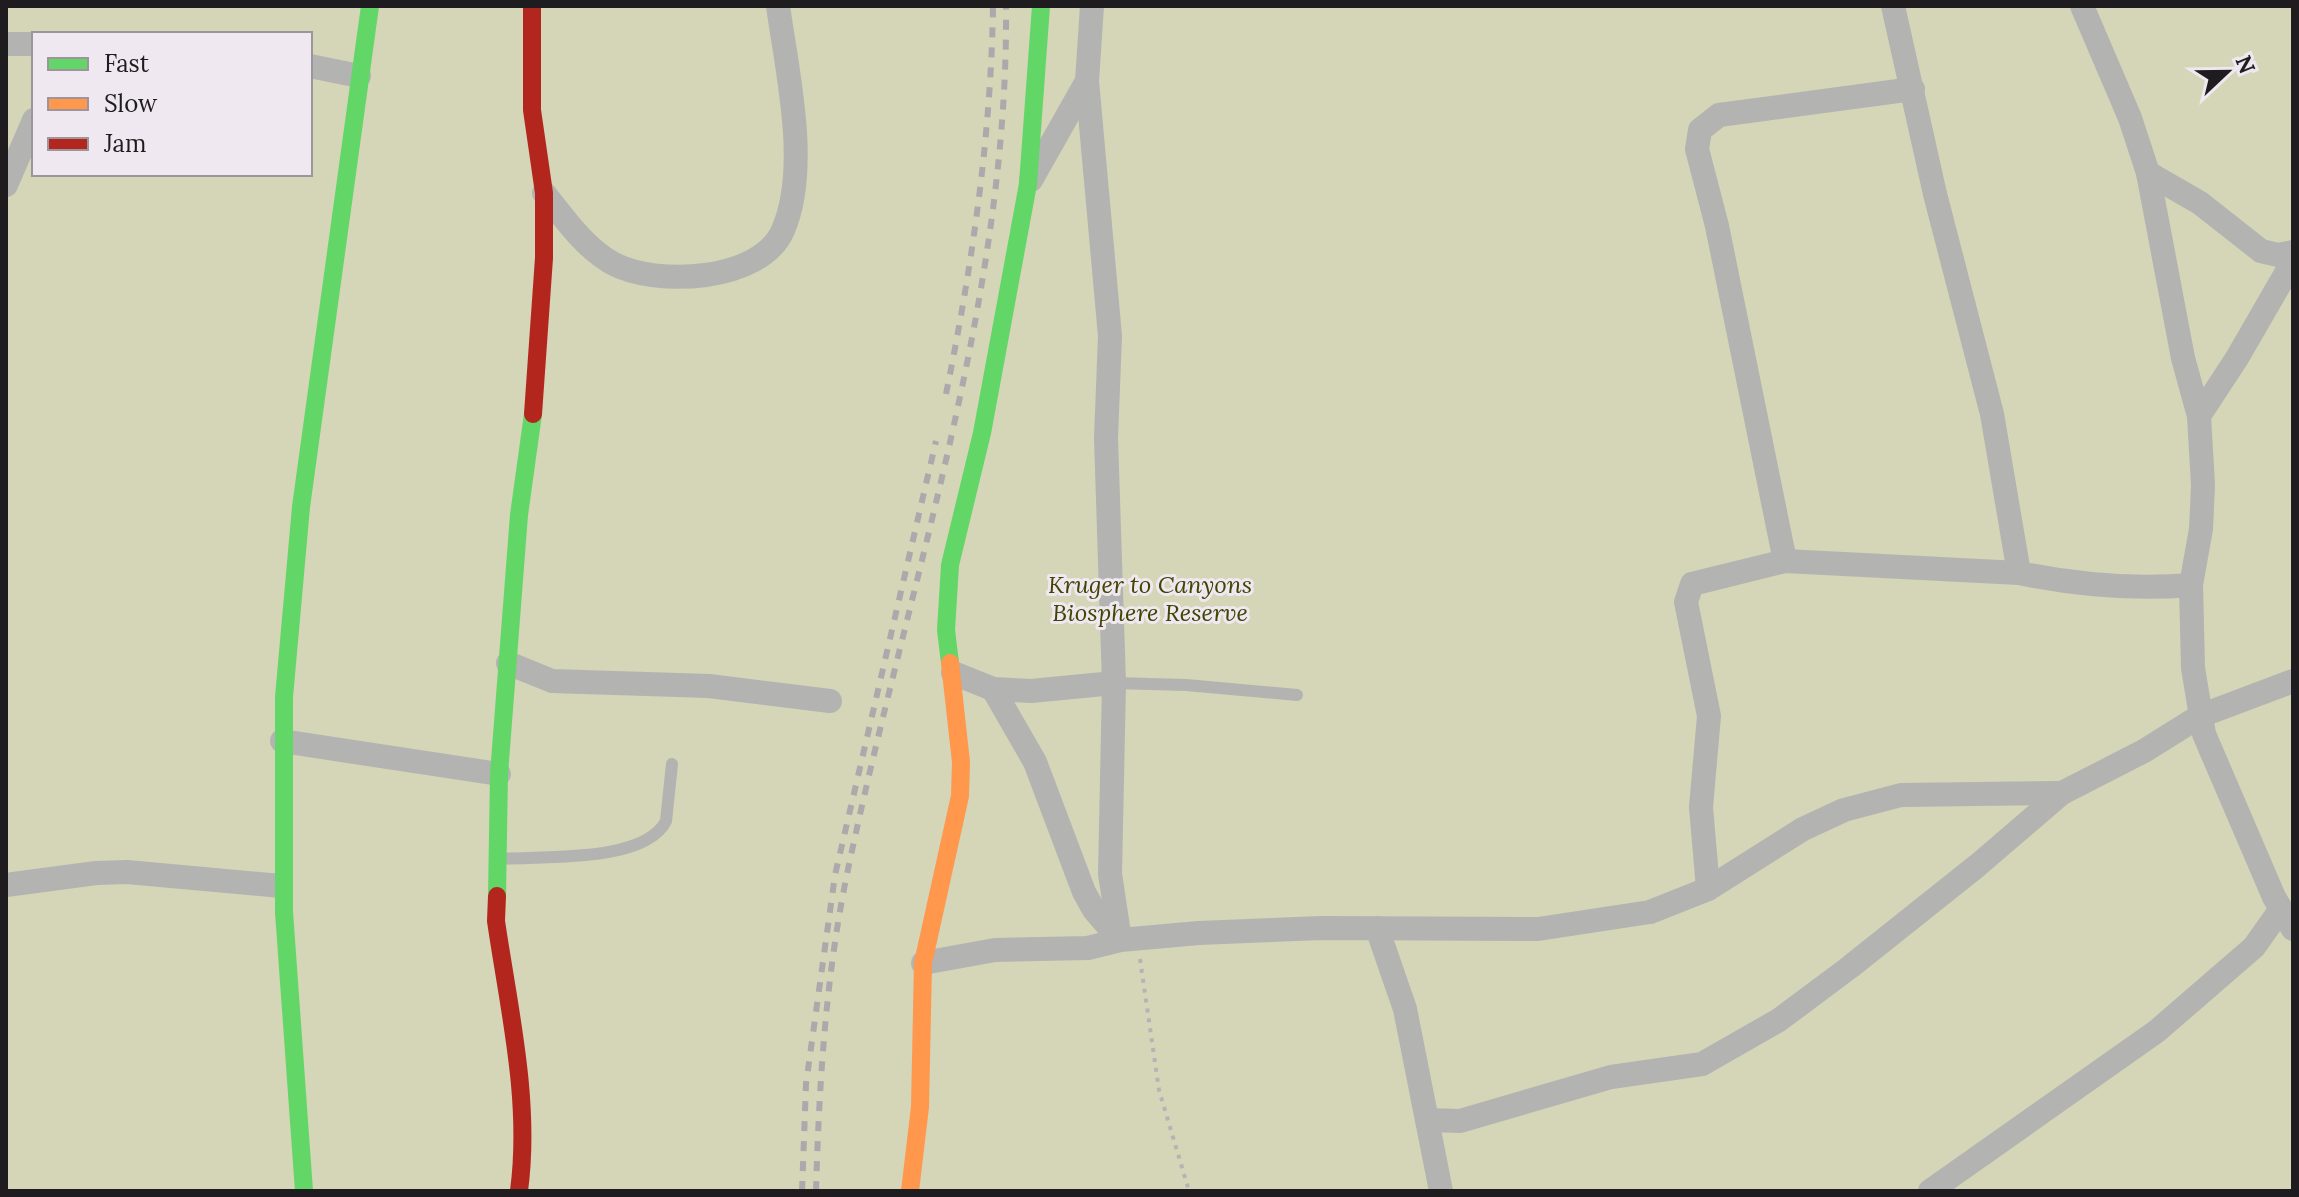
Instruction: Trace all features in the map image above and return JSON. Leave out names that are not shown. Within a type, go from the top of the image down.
[{"type":"street","points":[[304,1191],[287,1009],[281,886],[282,741],[291,606],[311,433],[370,6]]},
{"type":"street","points":[[519,1191],[524,1154],[522,1100],[496,921],[499,774],[519,515],[531,445],[544,193],[532,110],[532,6]]},
{"type":"street","points":[[544,193],[587,244],[613,264],[641,273],[679,276],[727,273],[768,250],[782,232],[791,205],[795,161],[778,6]]},
{"type":"street","points":[[910,1191],[920,1107],[923,963],[960,796],[953,673],[946,630],[950,565],[985,418],[1028,184],[1041,6]]},
{"type":"street","points":[[1092,6],[1087,81],[1110,336],[1106,438],[1114,683],[1110,874],[1128,940]]},
{"type":"street","points":[[1893,6],[1935,194],[1992,414],[2019,573]]},
{"type":"street","points":[[1930,1191],[2157,1031],[2287,919],[2217,768],[2200,716],[2193,668],[2191,585],[2201,529],[2203,485],[2199,416],[2183,358],[2148,173],[2130,118],[2082,6]]},
{"type":"street","points":[[6,44],[32,44]]},
{"type":"street","points":[[312,66],[359,76]]},
{"type":"street","points":[[1028,184],[1087,81]]},
{"type":"street","points":[[1785,561],[1717,226],[1697,149],[1698,135],[1704,124],[1719,115],[1913,89]]},
{"type":"street","points":[[6,185],[32,125]]},
{"type":"street","points":[[2148,173],[2200,203],[2261,251],[2278,255],[2293,252]]},
{"type":"street","points":[[2199,416],[2237,358],[2293,261]]},
{"type":"street","points":[[1708,889],[1701,807],[1709,716],[1687,594],[1692,584],[1785,561],[2019,573],[2062,582],[2132,589],[2191,585]]},
{"type":"street","points":[[508,663],[552,681],[709,686],[830,701]]},
{"type":"street","points":[[953,673],[993,689],[1044,690],[1114,683]]},
{"type":"street","points":[[1427,1120],[1460,1121],[1611,1077],[1702,1064],[1779,1020],[1850,967],[2062,793],[2144,751],[2200,716],[2293,681]]},
{"type":"street","points":[[993,689],[1035,762],[1084,892],[1094,910],[1128,940]]},
{"type":"street","points":[[282,741],[499,774]]},
{"type":"street","points":[[923,963],[995,950],[1088,948],[1128,940],[1199,933],[1561,927],[1667,907],[1708,889],[1803,829],[1878,799],[1901,795],[2062,793]]},
{"type":"street","points":[[6,885],[127,872],[281,886]]},
{"type":"street","points":[[1377,928],[1402,996],[1441,1191]]},
{"type":"lane","points":[[1114,683],[1186,685],[1297,695]]},
{"type":"lane","points":[[498,859],[620,851],[642,843],[666,821],[672,764]]},
{"type":"path","points":[[1128,940],[1159,1090],[1189,1191]]},
{"type":"green space","name":"Kruger to Canyons Biosphere Reserve","points":[[6,6],[2293,6],[2293,1191],[6,1191]]},
{"type":"railway","points":[[946,394],[964,298],[984,153],[993,6]]},
{"type":"railway","points":[[816,1191],[824,1037],[838,922],[869,775],[949,448],[972,338],[990,228],[1002,117],[1006,6]]},
{"type":"railway","points":[[802,1191],[806,1084],[835,875],[936,441]]},
{"type":"traffic: fast","points":[[304,1191],[284,912],[284,697],[301,507],[370,6]]},
{"type":"traffic: fast","points":[[950,663],[946,630],[950,565],[982,433],[1028,184],[1041,6]]},
{"type":"traffic: fast","points":[[497,896],[499,774],[519,515],[533,414]]},
{"type":"traffic: slow","points":[[910,1191],[920,1107],[923,963],[960,796],[961,762],[950,663]]},
{"type":"traffic: jam","points":[[532,6],[532,110],[544,193],[544,258],[533,414]]},
{"type":"traffic: jam","points":[[497,896],[496,921],[520,1089],[522,1157],[519,1191]]}]
